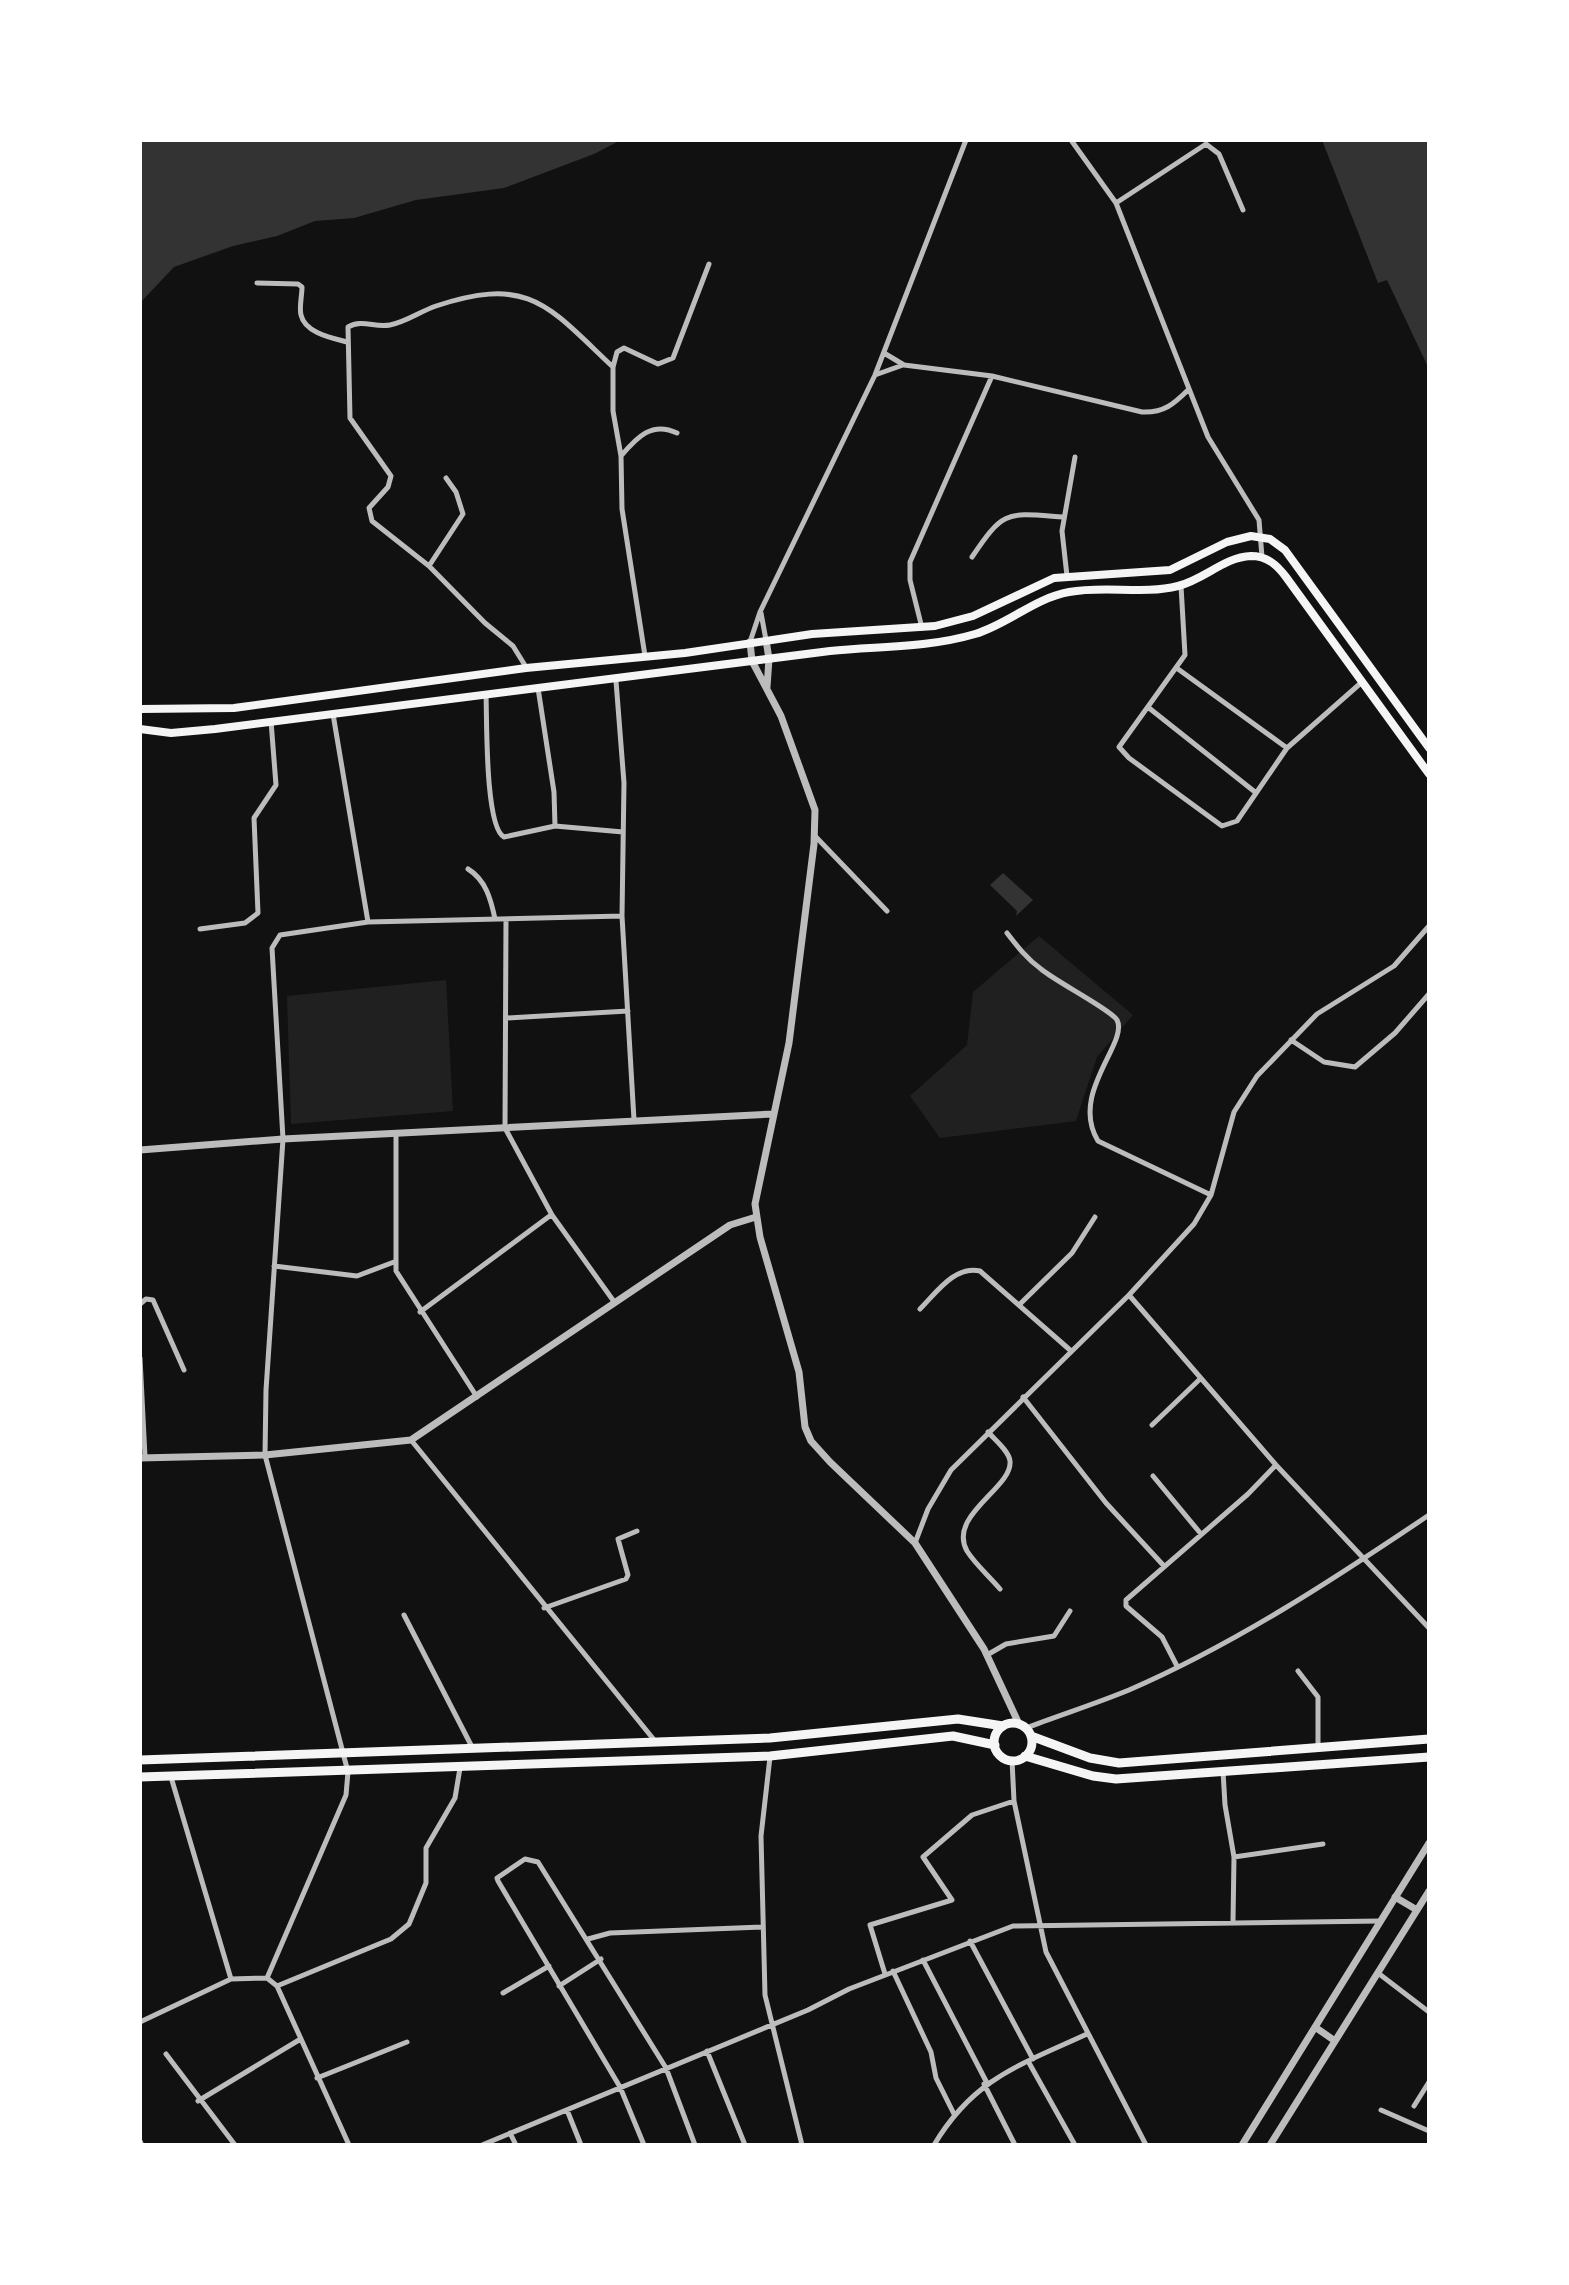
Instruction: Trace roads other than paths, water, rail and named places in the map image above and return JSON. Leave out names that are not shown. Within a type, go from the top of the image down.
[{"type":"highway","points":[[140,1760],[770,1738],[958,1719],[1025,1729],[1043,1743],[1113,1763],[1429,1739]]},
{"type":"highway","points":[[1003,1726],[996,1734],[995,1745],[1001,1756],[1012,1760],[1025,1756],[1105,1778],[1429,1757]]},
{"type":"highway","points":[[1025,1729],[1031,1747],[1025,1756]]},
{"type":"highway","points":[[140,1777],[770,1756],[953,1736],[995,1745]]},
{"type":"highway","points":[[363,1752],[364,1771]]},
{"type":"main road","points":[[140,709],[234,708],[526,668],[685,653],[766,640],[922,628],[973,616],[1039,583],[1067,576],[1170,570],[1227,542],[1263,537],[1277,542],[1297,564],[1429,748]]},
{"type":"main road","points":[[140,729],[171,733],[964,637],[1067,592],[1142,592],[1181,586],[1239,558],[1262,557],[1286,577],[1429,774]]},
{"type":"street","points":[[966,140],[875,375],[760,612],[750,642],[752,661],[781,716],[815,810],[815,836],[789,1043],[755,1204],[756,1217],[794,1348],[807,1434],[830,1462],[915,1543],[987,1655],[1025,1729],[1129,1690],[1219,1645],[1363,1560],[1429,1515]]},
{"type":"street","points":[[1071,140],[1116,203],[1208,437],[1256,514],[1263,537],[1262,557]]},
{"type":"street","points":[[1116,203],[1206,144],[1219,154],[1243,210]]},
{"type":"street","points":[[645,656],[622,509],[621,456],[613,411],[613,367],[617,352],[624,348],[658,364],[673,358],[709,264]]},
{"type":"street","points":[[257,283],[298,284],[302,287],[300,312],[304,322],[322,335],[347,342]]},
{"type":"street","points":[[526,668],[513,646],[429,566],[369,516],[369,508],[388,487],[391,476],[352,426],[348,327],[353,324],[389,325],[434,307],[498,291],[540,302],[613,367]]},
{"type":"street","points":[[884,353],[904,365],[992,376],[1155,413],[1170,407],[1189,389]]},
{"type":"street","points":[[875,375],[904,365]]},
{"type":"street","points":[[922,628],[910,580],[910,562],[992,376]]},
{"type":"street","points":[[621,456],[637,437],[650,430],[665,429],[677,433]]},
{"type":"street","points":[[1067,576],[1062,545],[1063,517],[1075,457]]},
{"type":"street","points":[[429,566],[463,514],[456,492],[446,478]]},
{"type":"street","points":[[972,557],[998,523],[1010,515],[1063,517]]},
{"type":"street","points":[[1181,586],[1186,647],[1178,669],[1119,747],[1129,758],[1222,826],[1237,821],[1287,748],[1363,681]]},
{"type":"street","points":[[760,612],[769,659],[766,689]]},
{"type":"street","points":[[1178,669],[1287,748]]},
{"type":"street","points":[[616,681],[624,783],[622,916],[634,1120]]},
{"type":"street","points":[[538,687],[554,792],[555,826]]},
{"type":"street","points":[[486,694],[490,797],[499,834],[516,836],[555,826],[623,832]]},
{"type":"street","points":[[1149,708],[1255,792]]},
{"type":"street","points":[[333,713],[368,922]]},
{"type":"street","points":[[200,929],[245,923],[258,913],[254,818],[276,785],[270,720]]},
{"type":"street","points":[[815,836],[887,911]]},
{"type":"street","points":[[468,869],[482,881],[495,919]]},
{"type":"street","points":[[267,1978],[346,1795],[348,1772],[265,1455],[283,1139],[274,941],[285,933],[368,922],[622,916]]},
{"type":"street","points":[[506,919],[505,1128],[552,1215],[615,1304]]},
{"type":"street","points":[[915,1543],[928,1509],[951,1470],[1129,1295],[1194,1224],[1211,1195],[1238,1101],[1291,1040],[1328,1007],[1394,966],[1428,929]]},
{"type":"street","points":[[1007,933],[1039,969],[1082,998],[1108,1010],[1119,1024],[1119,1039],[1097,1074],[1094,1086],[1092,1126],[1098,1141],[1211,1195]]},
{"type":"street","points":[[1291,1040],[1324,1062],[1355,1067],[1395,1033],[1429,994]]},
{"type":"street","points":[[506,1018],[629,1011]]},
{"type":"street","points":[[140,1150],[283,1139],[774,1114]]},
{"type":"street","points":[[396,1134],[394,1262],[420,1312],[477,1398]]},
{"type":"street","points":[[420,1312],[552,1215]]},
{"type":"street","points":[[140,1358],[142,1458],[265,1455],[411,1440],[730,1225],[756,1217]]},
{"type":"street","points":[[1019,1305],[1072,1253],[1095,1217]]},
{"type":"street","points":[[274,1266],[357,1276],[394,1262]]},
{"type":"street","points":[[920,1309],[949,1280],[967,1269],[980,1271],[1070,1350]]},
{"type":"street","points":[[1129,1295],[1276,1465],[1429,1628]]},
{"type":"street","points":[[140,1304],[146,1299],[153,1300],[184,1370]]},
{"type":"street","points":[[1152,1425],[1200,1379]]},
{"type":"street","points":[[1023,1397],[1106,1503],[1164,1566]]},
{"type":"street","points":[[988,1432],[1010,1457],[1011,1465],[1008,1474],[974,1511],[964,1531],[966,1549],[1000,1589]]},
{"type":"street","points":[[411,1440],[544,1608],[656,1742]]},
{"type":"street","points":[[1177,1666],[1162,1637],[1125,1603],[1276,1465]]},
{"type":"street","points":[[1153,1476],[1201,1534]]},
{"type":"street","points":[[544,1608],[626,1579],[628,1575],[618,1539],[637,1531]]},
{"type":"street","points":[[987,1655],[1006,1644],[1054,1636],[1070,1611]]},
{"type":"street","points":[[404,1615],[473,1748]]},
{"type":"street","points":[[1298,1671],[1318,1697],[1318,1747]]},
{"type":"street","points":[[770,1756],[761,1836],[765,1995],[802,2145]]},
{"type":"street","points":[[1012,1760],[1014,1801],[1046,1952],[1146,2145]]},
{"type":"street","points":[[277,1986],[391,1939],[409,1924],[426,1883],[426,1848],[455,1798],[460,1768]]},
{"type":"street","points":[[1223,1768],[1225,1805],[1234,1857],[1233,1921]]},
{"type":"street","points":[[171,1776],[231,1979]]},
{"type":"street","points":[[885,1974],[870,1925],[951,1901],[952,1896],[923,1857],[972,1815],[1014,1801]]},
{"type":"street","points":[[1242,2145],[1429,1843]]},
{"type":"street","points":[[1234,1857],[1323,1844]]},
{"type":"street","points":[[644,2145],[620,2087],[497,1878],[525,1859],[534,1860],[588,1939],[666,2068],[695,2145]]},
{"type":"street","points":[[1270,2145],[1429,1891]]},
{"type":"street","points":[[1395,1897],[1417,1910]]},
{"type":"street","points":[[482,2145],[885,1974],[1007,1927],[1381,1921]]},
{"type":"street","points":[[588,1939],[610,1933],[762,1927]]},
{"type":"street","points":[[970,1941],[1075,2145]]},
{"type":"street","points":[[559,1986],[601,1959]]},
{"type":"street","points":[[923,1960],[1015,2145]]},
{"type":"street","points":[[503,1993],[549,1966]]},
{"type":"street","points":[[893,1971],[931,2052],[936,2078],[954,2114]]},
{"type":"street","points":[[1378,1973],[1429,2012]]},
{"type":"street","points":[[140,2022],[231,1979],[267,1978],[277,1986],[349,2145]]},
{"type":"street","points":[[1315,2027],[1335,2041]]},
{"type":"street","points":[[934,2145],[954,2114],[985,2083],[1087,2034]]},
{"type":"street","points":[[198,2101],[299,2040]]},
{"type":"street","points":[[317,2078],[407,2042]]},
{"type":"street","points":[[707,2051],[745,2145]]},
{"type":"street","points":[[166,2054],[198,2101],[235,2145]]},
{"type":"street","points":[[1414,2106],[1429,2082]]},
{"type":"street","points":[[567,2110],[581,2145]]},
{"type":"street","points":[[1381,2110],[1429,2131]]},
{"type":"street","points":[[510,2133],[516,2145]]}]
